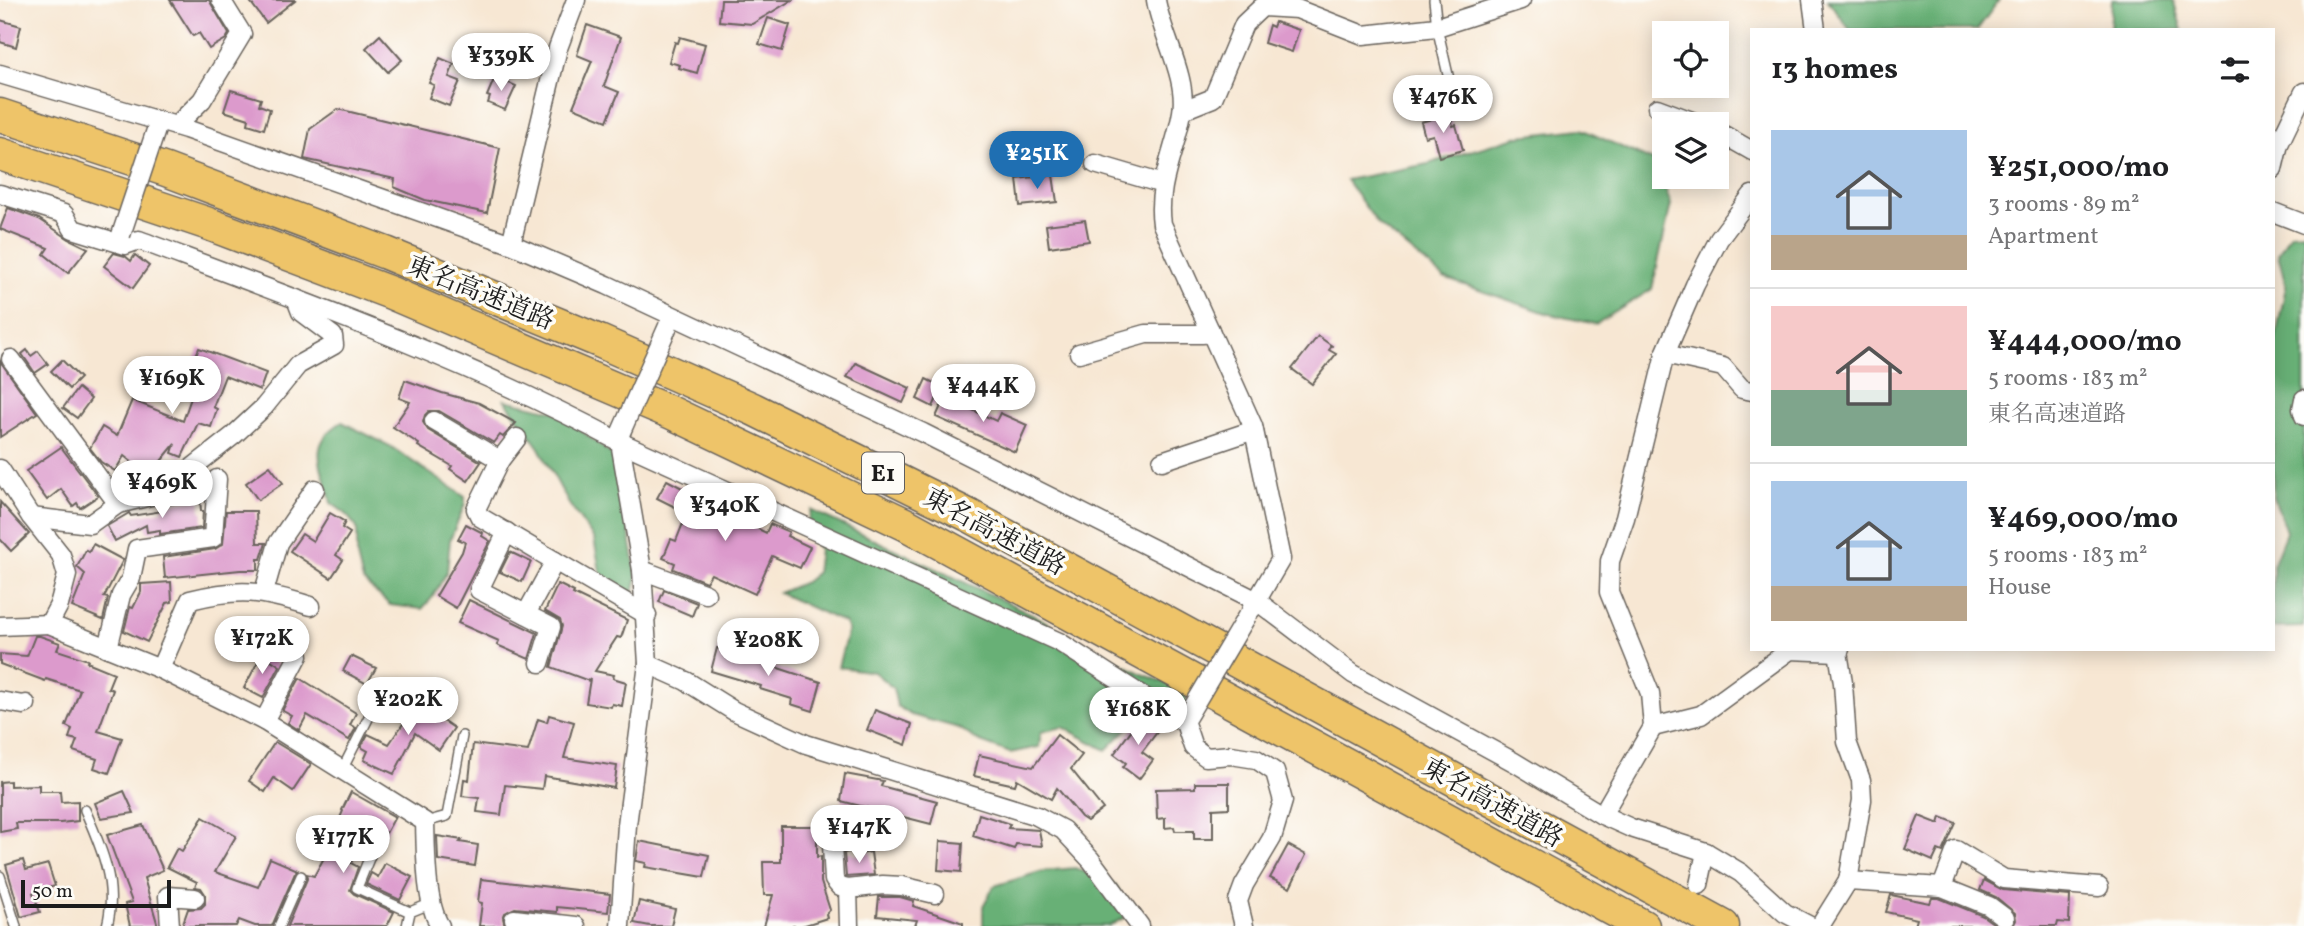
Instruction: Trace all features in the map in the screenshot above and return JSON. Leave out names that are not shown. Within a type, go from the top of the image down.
[{"type":"highway","name":"東名高速道路","points":[[0,115],[166,170],[386,253],[599,341],[753,409],[970,516],[1723,926]]},
{"type":"highway","name":"東名高速道路","points":[[0,153],[206,223],[391,293],[672,412],[905,524],[1643,926]]},
{"type":"street","points":[[176,126],[202,100],[242,34],[220,0]]},
{"type":"street","points":[[511,244],[558,48],[576,0]]},
{"type":"street","points":[[1156,0],[1181,86],[1183,110],[1163,184],[1160,207],[1162,224],[1254,430],[1281,559],[1186,720]]},
{"type":"street","points":[[1183,110],[1213,98],[1244,24],[1262,7],[1297,9],[1363,35],[1437,27],[1521,0]]},
{"type":"street","points":[[1812,0],[1816,28]]},
{"type":"street","points":[[0,74],[176,126],[511,244],[607,285],[671,321],[923,433],[1252,608],[1353,674],[1514,762],[1602,815],[1631,828],[1706,852],[1741,873],[1785,913],[1810,926]]},
{"type":"street","points":[[2275,161],[2279,144],[2304,92]]},
{"type":"street","points":[[1657,108],[1668,112]]},
{"type":"street","points":[[121,235],[156,130]]},
{"type":"street","points":[[1729,138],[1750,150]]},
{"type":"street","points":[[1095,164],[1163,184]]},
{"type":"street","points":[[0,194],[64,214],[73,229],[125,245],[139,240],[359,323],[620,437],[1059,642],[1186,720],[1193,747],[1206,757],[1231,755],[1256,759],[1275,772],[1283,801],[1272,838],[1244,885],[1238,901],[1244,926]]},
{"type":"street","points":[[1602,815],[1653,727],[1650,693],[1609,592],[1610,561],[1625,517],[1665,354],[1695,285],[1719,239],[1750,198]]},
{"type":"street","points":[[2275,213],[2304,224]]},
{"type":"street","points":[[31,517],[90,524],[118,504],[159,494],[234,435],[264,407],[298,365],[334,345],[333,336],[302,312],[296,299]]},
{"type":"street","points":[[620,926],[627,825],[648,664],[647,615],[642,570],[620,437],[671,321]]},
{"type":"street","points":[[1079,353],[1146,334],[1203,334],[1210,330]]},
{"type":"street","points":[[1665,354],[1723,368],[1742,389],[1750,391]]},
{"type":"street","points":[[11,359],[118,504]]},
{"type":"street","points":[[2304,399],[2304,416]]},
{"type":"street","points":[[434,421],[500,460]]},
{"type":"street","points":[[1162,461],[1254,430]]},
{"type":"street","points":[[517,438],[500,460],[475,509],[480,517],[647,615]]},
{"type":"street","points":[[0,469],[31,517],[61,555],[67,575],[59,605],[49,624]]},
{"type":"street","points":[[108,648],[121,595],[131,578],[137,549],[213,538],[217,480]]},
{"type":"street","points":[[264,592],[278,543],[315,489]]},
{"type":"street","points":[[507,532],[479,590],[551,626],[540,663]]},
{"type":"street","points":[[526,614],[555,561]]},
{"type":"street","points":[[642,570],[706,594]]},
{"type":"street","points":[[160,669],[190,600],[222,592],[264,592],[311,606]]},
{"type":"street","points":[[0,625],[49,624],[160,669],[264,721],[425,822],[432,903],[434,916],[440,926]]},
{"type":"street","points":[[1653,727],[1701,715],[1789,651]]},
{"type":"street","points":[[1820,926],[1848,881],[1862,800],[1861,780],[1847,742],[1839,651]]},
{"type":"street","points":[[264,721],[299,655]]},
{"type":"street","points":[[648,664],[686,681],[734,711],[806,744],[1037,816],[1063,830],[1091,860],[1140,926]]},
{"type":"street","points":[[0,701],[26,704]]},
{"type":"street","points":[[831,827],[834,880],[840,887],[848,889],[902,886],[935,894]]},
{"type":"street","points":[[1942,887],[1956,850],[2004,879],[2099,887]]},
{"type":"street","points":[[1699,885],[1706,852]]},
{"type":"street","points":[[1848,881],[1942,887],[1989,906],[2005,918]]},
{"type":"street","points":[[848,889],[849,926]]},
{"type":"street","points":[[170,926],[168,896],[195,898]]},
{"type":"street","points":[[514,919],[576,926]]},
{"type":"lane","points":[[1434,0],[1437,27],[1454,101]]},
{"type":"lane","points":[[342,770],[378,699]]},
{"type":"lane","points":[[425,822],[447,816],[462,737]]},
{"type":"lane","points":[[85,810],[105,856],[110,880],[107,926]]},
{"type":"lane","points":[[372,852],[357,888],[410,912],[432,903]]},
{"type":"lane","points":[[0,876],[16,926]]},
{"type":"lane","points":[[279,926],[301,876]]},
{"type":"lane","points":[[407,926],[410,912]]},
{"type":"green space","points":[[1828,0],[1999,0],[1978,28],[1849,28]]},
{"type":"green space","points":[[2112,0],[2173,0],[2181,28],[2110,28]]},
{"type":"green space","points":[[1581,129],[1652,161],[1652,189],[1665,189],[1671,204],[1652,289],[1596,324],[1549,314],[1444,278],[1378,224],[1346,180],[1428,164],[1519,136]]},
{"type":"green space","points":[[2304,232],[2304,627],[2275,628],[2275,560],[2286,532],[2275,500],[2275,342],[2286,286],[2278,254],[2290,233]]},
{"type":"green space","points":[[505,400],[553,411],[616,458],[637,577],[632,599],[612,590],[600,571],[594,539],[569,504],[539,448]]},
{"type":"green space","points":[[342,422],[390,446],[465,497],[465,504],[450,540],[447,572],[432,598],[422,609],[390,605],[363,581],[357,557],[357,528],[345,513],[331,503],[320,459],[323,440]]},
{"type":"green space","points":[[811,510],[1034,615],[1091,649],[1140,673],[1184,690],[1187,702],[1181,714],[1149,706],[1106,750],[1063,727],[1041,732],[1039,747],[1010,753],[978,741],[959,728],[911,715],[897,706],[893,688],[874,672],[838,667],[848,630],[845,623],[779,593],[805,582],[816,573],[819,549],[807,526]]},
{"type":"green space","points":[[1075,868],[1116,885],[1131,914],[1109,926],[983,926],[983,906],[994,886],[1043,871]]},
{"type":"building","points":[[170,0],[209,0],[229,34],[226,39],[209,49],[199,33],[193,36]]},
{"type":"building","points":[[249,0],[295,0],[266,23]]},
{"type":"building","points":[[721,0],[792,0],[752,24],[719,21]]},
{"type":"building","points":[[768,18],[790,25],[782,51],[759,44]]},
{"type":"building","points":[[0,20],[21,26],[16,47],[0,42]]},
{"type":"building","points":[[1275,22],[1299,30],[1292,52],[1264,43],[1269,25],[1273,27]]},
{"type":"building","points":[[587,25],[621,37],[604,86],[619,92],[607,121],[573,107],[592,61],[577,55]]},
{"type":"building","points":[[380,35],[402,60],[388,72],[366,48]]},
{"type":"building","points":[[680,37],[705,44],[697,73],[669,62],[675,42],[678,43]]},
{"type":"building","points":[[440,58],[454,64],[449,77],[460,81],[449,106],[429,98],[434,85],[429,83]]},
{"type":"building","points":[[495,77],[516,86],[505,110],[488,103],[490,97],[487,96]]},
{"type":"building","points":[[231,90],[261,99],[259,105],[270,109],[264,129],[248,124],[249,119],[224,111]]},
{"type":"building","points":[[338,109],[500,148],[487,213],[425,200],[394,187],[395,179],[304,159],[310,129]]},
{"type":"building","points":[[1450,114],[1463,150],[1439,157],[1433,135],[1425,137],[1421,122]]},
{"type":"building","points":[[1053,175],[1057,202],[1020,206],[1017,179]]},
{"type":"building","points":[[8,208],[39,219],[88,248],[68,273],[44,254],[48,248],[0,229]]},
{"type":"building","points":[[1085,220],[1089,241],[1049,247],[1046,225]]},
{"type":"building","points":[[114,253],[131,261],[135,255],[149,266],[133,288],[104,266]]},
{"type":"building","points":[[1318,336],[1332,346],[1329,350],[1336,354],[1312,384],[1292,369]]},
{"type":"building","points":[[199,348],[266,373],[260,390],[225,376],[213,407],[217,409],[211,427],[198,423],[182,457],[172,453],[175,444],[153,471],[145,465],[142,470],[124,456],[115,471],[101,462],[90,448],[102,427],[117,436],[132,400],[183,421],[194,389],[184,385]]},
{"type":"building","points":[[27,350],[31,356],[38,351],[48,364],[35,373],[22,354]]},
{"type":"building","points":[[62,360],[80,378],[69,389],[51,371]]},
{"type":"building","points":[[0,361],[37,413],[0,437]]},
{"type":"building","points":[[856,363],[910,388],[903,403],[847,377]]},
{"type":"building","points":[[926,379],[942,387],[933,407],[917,399]]},
{"type":"building","points":[[405,380],[479,403],[516,423],[494,443],[439,411],[429,411],[425,415],[423,422],[428,430],[481,462],[468,481],[450,469],[452,466],[393,427],[410,402],[399,398]]},
{"type":"building","points":[[78,388],[91,399],[77,418],[63,408]]},
{"type":"building","points":[[945,397],[996,421],[1000,413],[1027,425],[1015,452],[936,417]]},
{"type":"building","points":[[61,447],[98,496],[80,508],[77,503],[73,506],[61,489],[47,500],[26,471]]},
{"type":"building","points":[[270,466],[283,483],[258,500],[246,483]]},
{"type":"building","points":[[667,480],[766,533],[770,524],[789,532],[787,536],[810,547],[800,568],[772,556],[755,594],[711,574],[706,582],[673,569],[675,563],[663,558],[671,539],[676,541],[687,513],[657,498]]},
{"type":"building","points":[[200,499],[203,511],[202,528],[160,534],[160,530],[147,532],[146,525],[115,541],[107,526],[129,513],[131,516],[163,511],[162,505]]},
{"type":"building","points":[[0,502],[29,534],[11,551],[0,539]]},
{"type":"building","points":[[226,511],[256,511],[257,543],[266,543],[261,559],[258,559],[258,570],[165,578],[163,557],[215,549],[223,544]]},
{"type":"building","points":[[330,513],[345,522],[342,528],[350,533],[336,555],[343,560],[331,578],[290,551],[302,534],[313,541]]},
{"type":"building","points":[[466,524],[483,533],[482,536],[490,541],[456,608],[436,596],[462,552],[465,542],[458,539]]},
{"type":"building","points":[[93,544],[123,560],[104,597],[108,598],[103,620],[72,607],[85,574],[77,567],[86,550],[89,552]]},
{"type":"building","points":[[510,552],[531,562],[522,582],[500,572]]},
{"type":"building","points":[[171,582],[172,602],[167,603],[147,642],[124,631],[130,607],[133,608],[141,592],[141,584]]},
{"type":"building","points":[[558,584],[627,620],[621,638],[617,637],[595,671],[614,675],[613,678],[626,682],[622,706],[586,703],[590,679],[589,681],[551,667],[562,626],[560,620],[545,611]]},
{"type":"building","points":[[664,590],[697,603],[692,616],[659,602]]},
{"type":"building","points":[[469,600],[537,633],[529,659],[497,645],[499,641],[458,623]]},
{"type":"building","points":[[35,636],[60,643],[57,650],[88,660],[87,662],[114,673],[108,688],[113,690],[98,731],[122,738],[109,773],[94,768],[97,759],[73,751],[77,740],[69,738],[72,729],[66,726],[80,690],[46,679],[45,681],[0,664],[0,654],[27,656]]},
{"type":"building","points":[[717,648],[821,682],[813,711],[791,704],[792,699],[760,689],[761,686],[711,671]]},
{"type":"building","points":[[262,654],[280,666],[263,698],[244,688]]},
{"type":"building","points":[[351,656],[376,668],[367,684],[343,671]]},
{"type":"building","points":[[300,678],[356,713],[350,725],[356,728],[349,740],[307,715],[299,730],[288,723],[292,716],[283,709]]},
{"type":"building","points":[[423,695],[431,700],[426,709],[454,728],[439,750],[415,733],[394,774],[364,760],[368,751],[361,747],[368,734],[389,744]]},
{"type":"building","points":[[875,710],[912,724],[906,745],[867,730]]},
{"type":"building","points":[[1143,714],[1161,727],[1142,752],[1153,760],[1139,779],[1123,767],[1126,763],[1114,754]]},
{"type":"building","points":[[549,715],[574,722],[564,758],[617,766],[614,788],[544,776],[542,789],[505,785],[501,815],[477,812],[479,798],[462,796],[464,779],[469,780],[473,744],[528,751],[538,719],[547,722]]},
{"type":"building","points":[[1057,735],[1082,755],[1071,769],[1103,809],[1087,821],[1057,788],[1051,799],[1017,779],[1015,785],[974,776],[979,755],[1033,767]]},
{"type":"building","points":[[275,742],[311,764],[293,791],[274,778],[265,792],[249,781]]},
{"type":"building","points":[[845,774],[883,781],[881,786],[937,801],[931,824],[841,801]]},
{"type":"building","points":[[10,781],[10,786],[39,785],[39,791],[60,791],[61,802],[78,801],[78,821],[16,823],[17,829],[0,832],[0,782]]},
{"type":"building","points":[[1195,783],[1229,783],[1229,808],[1213,809],[1213,839],[1194,839],[1194,831],[1165,828],[1165,818],[1157,819],[1156,789],[1195,788]]},
{"type":"building","points":[[124,791],[134,813],[101,818],[95,803]]},
{"type":"building","points":[[351,792],[395,817],[385,835],[367,825],[351,863],[358,867],[350,890],[394,912],[387,926],[287,926],[307,874],[314,876],[330,847],[328,846]]},
{"type":"building","points":[[979,814],[1010,824],[1008,828],[1039,830],[1042,846],[1016,844],[1014,849],[973,836]]},
{"type":"building","points":[[1919,816],[1939,824],[1941,817],[1956,823],[1943,852],[1938,850],[1933,861],[1905,849]]},
{"type":"building","points":[[203,817],[236,836],[215,872],[258,887],[270,858],[298,870],[272,926],[255,926],[239,920],[236,926],[182,926],[188,909],[201,908],[205,904],[205,894],[201,888],[195,887],[197,882],[167,867],[177,848],[182,851]]},
{"type":"building","points":[[143,825],[163,870],[144,878],[158,926],[130,926],[125,904],[132,902],[107,835]]},
{"type":"building","points":[[781,826],[817,826],[817,857],[821,856],[821,882],[830,910],[826,914],[827,918],[802,926],[764,926],[773,895],[764,895],[763,862],[781,862]]},
{"type":"building","points":[[437,836],[478,845],[475,866],[438,860]]},
{"type":"building","points":[[639,841],[709,855],[704,877],[645,867],[646,863],[636,861]]},
{"type":"building","points":[[940,841],[963,843],[961,872],[938,870]]},
{"type":"building","points":[[1288,845],[1306,855],[1290,888],[1270,878]]},
{"type":"building","points":[[853,851],[853,855],[871,852],[874,875],[846,877],[844,853]]},
{"type":"building","points":[[23,860],[26,870],[48,864],[55,886],[33,893],[40,912],[21,917],[6,865]]},
{"type":"building","points":[[385,863],[412,877],[400,900],[366,884],[371,873],[378,877]]},
{"type":"building","points":[[481,879],[610,894],[608,912],[557,907],[557,912],[515,908],[505,913],[505,926],[479,926]]},
{"type":"building","points":[[1984,880],[2003,890],[2070,896],[2069,923],[2058,922],[2057,926],[2013,926],[2015,913],[1996,897],[1980,890]]},
{"type":"building","points":[[1891,895],[1930,903],[1932,898],[1939,898],[1983,916],[1997,926],[1915,926],[1917,919],[1886,912]]},
{"type":"building","points":[[879,897],[900,897],[914,901],[913,906],[963,923],[963,926],[915,926],[917,920],[877,916]]},
{"type":"building","points":[[639,901],[675,909],[671,926],[634,923]]}]
